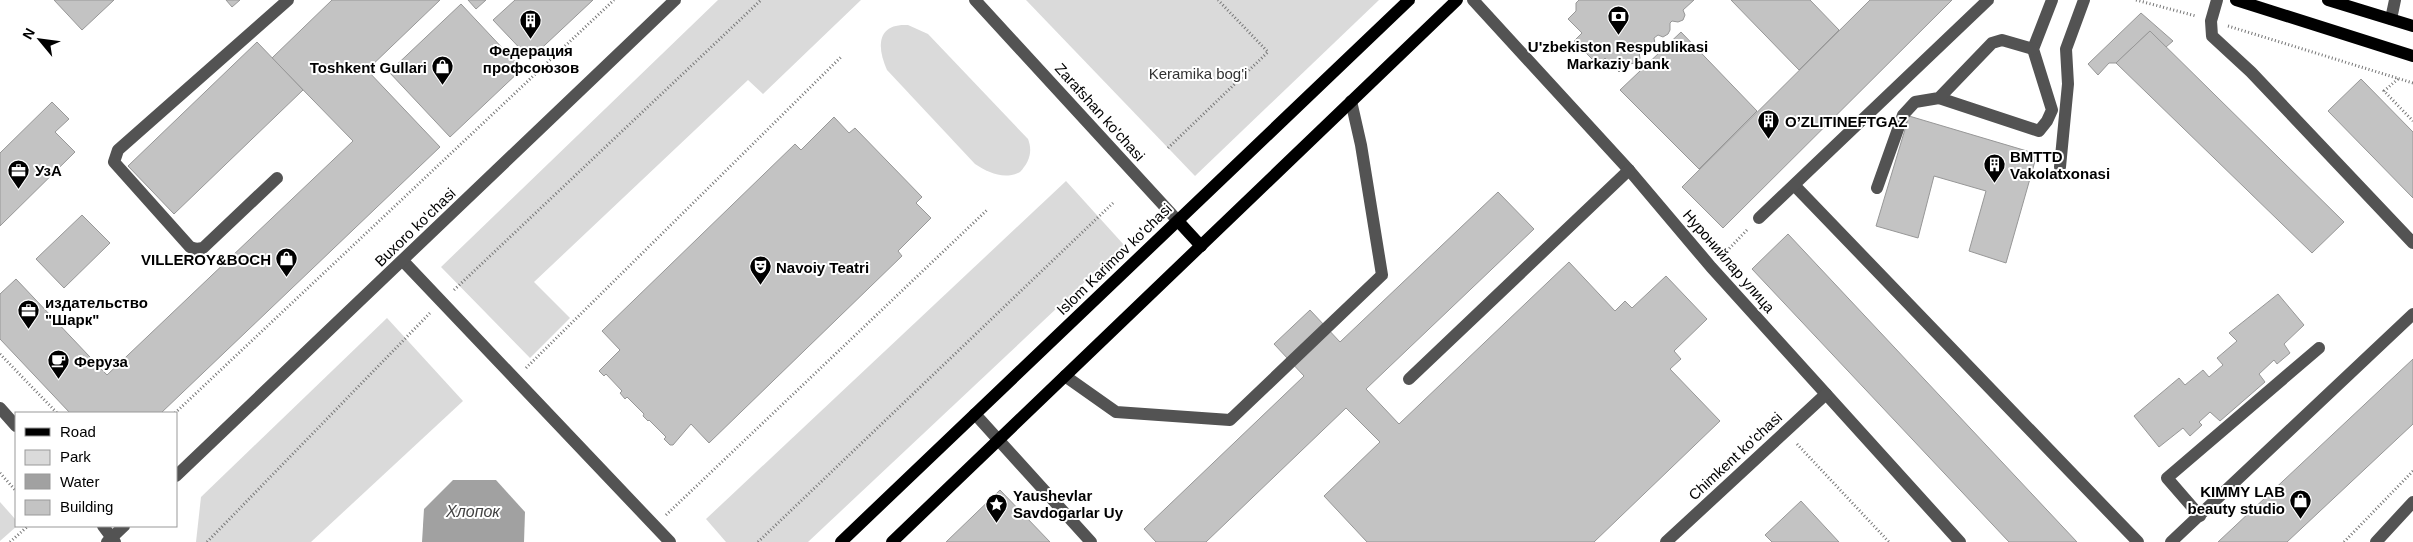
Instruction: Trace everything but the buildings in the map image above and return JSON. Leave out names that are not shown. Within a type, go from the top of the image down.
[{"type":"main road","name":"Islom Karimov ko'chasi","points":[[841,542],[1409,0]]},
{"type":"main road","points":[[892,542],[1457,0]]},
{"type":"main road","points":[[2236,0],[2413,56]]},
{"type":"main road","points":[[2328,0],[2413,26]]},
{"type":"main road","name":"Zarafshan ko'chasi","points":[[1178,221],[1200,246]]},
{"type":"street","points":[[277,178],[203,248],[196,249],[190,247],[114,162],[118,150],[288,0]]},
{"type":"street","name":"Buxoro ko'chasi","points":[[178,474],[675,0]]},
{"type":"street","name":"Zarafshan ko'chasi","points":[[975,0],[1178,221]]},
{"type":"street","name":"Нуронийлар улица","points":[[1473,0],[1630,170],[1711,267],[1960,542]]},
{"type":"street","points":[[1759,218],[1795,186],[1988,0]]},
{"type":"street","points":[[1877,188],[1903,115],[1914,102],[1939,98],[2039,131],[2047,121],[2052,110],[2032,49],[2052,0]]},
{"type":"street","points":[[2060,167],[2068,84],[2066,49],[2084,0]]},
{"type":"street","points":[[2217,0],[2212,21],[2212,36],[2251,72],[2413,243]]},
{"type":"street","points":[[2391,19],[2395,0]]},
{"type":"street","points":[[1939,98],[1992,43],[2002,40],[2032,49]]},
{"type":"street","points":[[1065,376],[1116,412],[1230,420],[1375,282],[1382,275],[1361,145],[1351,101]]},
{"type":"street","points":[[1409,380],[1630,170]]},
{"type":"street","points":[[1795,186],[2138,542]]},
{"type":"street","points":[[403,261],[670,542]]},
{"type":"street","points":[[2175,541],[2413,314]]},
{"type":"street","points":[[2200,516],[2166,478],[2319,348]]},
{"type":"street","name":"Chimkent ko'chasi","points":[[1666,542],[1826,394]]},
{"type":"street","points":[[0,408],[15,425]]},
{"type":"street","points":[[975,414],[1091,542]]},
{"type":"street","points":[[2376,542],[2413,502]]},
{"type":"street","points":[[104,527],[111,540],[123,527]]},
{"type":"path","points":[[176,412],[614,0]]},
{"type":"path","points":[[207,542],[442,301],[761,0]]},
{"type":"path","points":[[1168,148],[1268,52],[1218,0]]},
{"type":"path","points":[[2136,0],[2212,21],[2413,84]]},
{"type":"path","points":[[515,379],[842,56]]},
{"type":"path","points":[[2399,79],[2384,91],[2413,121]]},
{"type":"path","points":[[758,542],[1113,203]]},
{"type":"path","points":[[655,526],[987,210]]},
{"type":"path","points":[[1711,267],[1759,218]]},
{"type":"path","points":[[0,354],[56,412]]},
{"type":"path","points":[[1785,431],[1889,542]]},
{"type":"path","points":[[2344,542],[2413,471]]},
{"type":"path","points":[[0,473],[15,490]]},
{"type":"path","points":[[10,542],[27,527]]},
{"type":"green space","points":[[718,0],[861,0],[763,94],[748,80],[534,282],[570,318],[530,358],[441,267]]},
{"type":"green space","name":"Keramika bog'i","points":[[1026,0],[1379,0],[1195,176]]},
{"type":"green space","points":[[898,25],[908,25],[928,34],[1028,139],[1029,157],[1020,172],[1002,175],[975,164],[887,70],[882,53],[882,38],[890,28]]},
{"type":"green space","points":[[1066,181],[1124,245],[808,542],[726,542],[706,519]]},
{"type":"green space","points":[[387,318],[463,401],[311,542],[196,542],[201,497]]},
{"type":"green space","points":[[0,502],[15,519],[16,527],[0,541]]},
{"type":"water","name":"Хлопок","points":[[453,480],[496,480],[525,512],[524,542],[422,542],[424,509]]},
{"type":"place","name":"U'zbekiston Respublikasi Markaziy bank","points":[[1618,36]]},
{"type":"place","name":"Федерация профсоюзов","points":[[531,40]]},
{"type":"place","name":"Toshkent Gullari","points":[[443,86]]},
{"type":"place","name":"O’ZLITINEFTGAZ","points":[[1769,140]]},
{"type":"place","name":"BMTTD Vakolatxonasi","points":[[1994,184]]},
{"type":"place","name":"УзА","points":[[19,189]]},
{"type":"place","name":"VILLEROY&BOCH","points":[[287,278]]},
{"type":"place","name":"Navoiy Teatri","points":[[760,286]]},
{"type":"place","name":"издательство \"Шарк\"","points":[[29,330]]},
{"type":"place","name":"Феруза","points":[[58,380]]},
{"type":"place","name":"KIMMY LAB beauty studio","points":[[2301,519]]},
{"type":"place","name":"Yaushevlar Savdogarlar Uy","points":[[997,523]]}]
